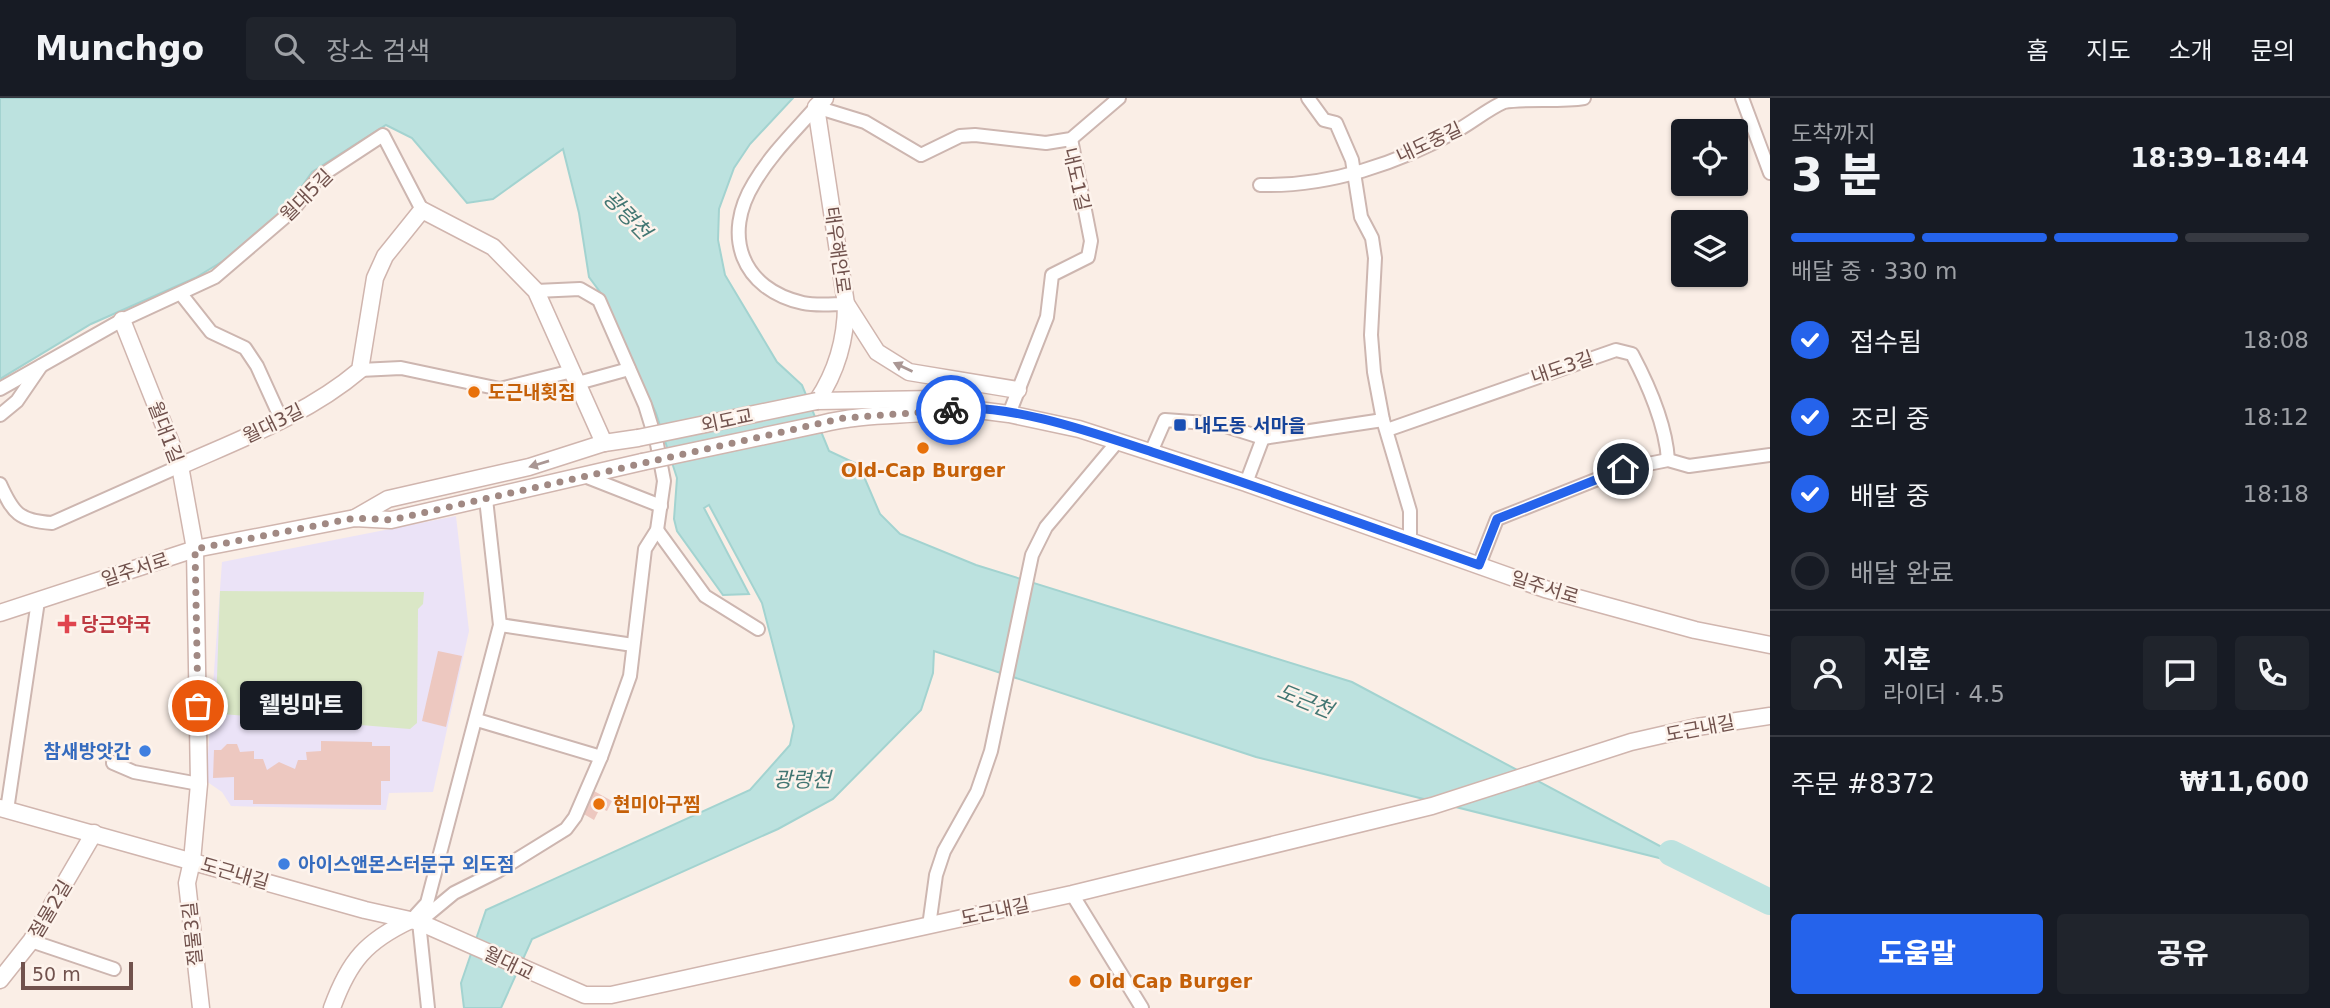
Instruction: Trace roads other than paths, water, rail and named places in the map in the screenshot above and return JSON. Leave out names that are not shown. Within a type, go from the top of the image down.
[{"type":"street","points":[[1071,139],[1119,98]]},
{"type":"street","points":[[1308,98],[1324,120],[1336,123],[1352,160],[1361,217],[1372,237],[1375,258],[1371,335],[1385,425],[1410,511],[1410,541]]},
{"type":"street","name":"내도중길","points":[[1354,174],[1410,153],[1457,131],[1506,101],[1584,98]]},
{"type":"street","points":[[1742,98],[1770,173]]},
{"type":"street","name":"내도1길","points":[[820,103],[865,122],[920,155],[960,136],[975,135],[1045,143],[1071,139],[1091,241],[1088,257],[1052,275],[1047,317],[1009,414]]},
{"type":"street","name":"태우해안로","points":[[820,103],[846,304],[803,303],[769,289],[743,264],[737,240],[739,218],[752,185],[774,153],[820,103]]},
{"type":"street","name":"월대5길","points":[[0,388],[122,320],[215,277],[292,211],[319,177],[383,135],[422,210]]},
{"type":"street","points":[[1260,186],[1282,186],[1354,174]]},
{"type":"street","points":[[604,443],[575,377],[536,291],[492,247],[422,210],[385,256],[375,278],[360,370],[401,368],[500,389],[575,377],[629,369]]},
{"type":"street","points":[[332,1008],[338,990],[366,946],[379,935],[415,921],[454,893],[488,877],[566,829],[575,817],[601,757],[630,676],[645,549],[657,530],[664,481],[656,444],[645,405],[599,300],[580,289],[536,291]]},
{"type":"street","points":[[181,293],[211,332],[245,348],[257,366],[282,421]]},
{"type":"street","points":[[846,304],[877,352],[909,372],[1018,390]]},
{"type":"street","points":[[817,401],[830,382],[846,335],[846,304]]},
{"type":"street","name":"월대1길","points":[[122,320],[180,466],[195,549],[199,784]]},
{"type":"street","name":"내도3길","points":[[1151,452],[1165,420],[1219,424],[1263,438],[1385,425],[1616,350],[1632,354],[1639,367],[1667,445],[1668,460]]},
{"type":"street","points":[[0,415],[17,401],[43,363]]},
{"type":"street","name":"월대3길","points":[[180,466],[282,421],[333,393],[360,370]]},
{"type":"street","name":"일주서로","points":[[817,401],[936,399],[962,408],[1009,414],[1079,429],[1246,483],[1583,599],[1695,630],[1770,645]]},
{"type":"street","name":"외도교","points":[[638,438],[817,401]]},
{"type":"street","name":"일주서로","points":[[821,424],[879,414],[932,414],[962,408]]},
{"type":"street","name":"외도교","points":[[642,462],[821,424]]},
{"type":"street","name":"일주서로","points":[[355,518],[388,499],[529,467],[604,443],[638,438]]},
{"type":"street","points":[[1246,483],[1263,438]]},
{"type":"street","points":[[929,926],[936,875],[944,852],[977,792],[1001,706],[1032,555],[1045,527],[1118,441]]},
{"type":"street","points":[[1479,565],[1497,519],[1623,469],[1668,460],[1689,466],[1770,455]]},
{"type":"street","name":"일주서로","points":[[0,613],[195,549],[355,518],[391,520],[587,477],[642,462]]},
{"type":"street","points":[[0,484],[12,510],[33,522],[52,523],[180,466]]},
{"type":"street","points":[[587,477],[661,506]]},
{"type":"street","points":[[428,1008],[415,921],[427,903],[500,625],[486,499]]},
{"type":"street","points":[[657,530],[705,596],[758,629]]},
{"type":"street","name":"도근내길","points":[[38,601],[3,809],[415,921],[462,940]]},
{"type":"street","points":[[500,625],[633,645]]},
{"type":"street","name":"도근내길","points":[[557,986],[585,995],[611,995],[929,926],[1432,806],[1631,743],[1697,727],[1770,716]]},
{"type":"street","points":[[477,720],[601,757]]},
{"type":"street","points":[[113,763],[134,772],[199,784]]},
{"type":"street","name":"절물3길","points":[[199,784],[192,861],[187,883],[201,1008]]},
{"type":"street","name":"절물2길","points":[[0,980],[31,941],[94,833]]},
{"type":"street","points":[[1072,894],[1142,1008]]},
{"type":"street","name":"월대교","points":[[462,940],[557,986]]},
{"type":"street","points":[[31,941],[114,969]]},
{"type":"water","name":"광령천","points":[[0,98],[793,98],[750,144],[734,168],[719,209],[718,240],[725,275],[777,362],[802,385],[829,451],[859,465],[880,514],[900,534],[976,565],[1352,682],[1703,869],[1256,757],[934,651],[933,673],[921,710],[833,799],[778,829],[532,939],[501,1008],[464,1008],[461,983],[486,910],[750,790],[790,745],[794,726],[762,603],[709,505],[704,508],[749,594],[723,595],[677,531],[674,519],[677,478],[656,413],[603,296],[589,277],[579,213],[563,149],[493,199],[467,203],[412,138],[386,125],[312,172],[288,206],[223,261],[195,278],[91,324],[0,379]]},
{"type":"waterway","name":"도근천","points":[[1671,853],[1770,902]]},
{"type":"place","name":"도근내횟집","points":[[474,392]]},
{"type":"place","name":"내도동 서마을","points":[[1180,425]]},
{"type":"place","name":"Old-Cap Burger","points":[[923,448]]},
{"type":"place","name":"당근약국","points":[[67,624]]},
{"type":"place","name":"웰빙마트","points":[[198,706]]},
{"type":"place","name":"참새방앗간","points":[[145,751]]},
{"type":"place","name":"현미아구찜","points":[[599,804]]},
{"type":"place","name":"아이스앤몬스터문구 외도점","points":[[284,864]]},
{"type":"place","name":"Old Cap Burger","points":[[1075,981]]}]
